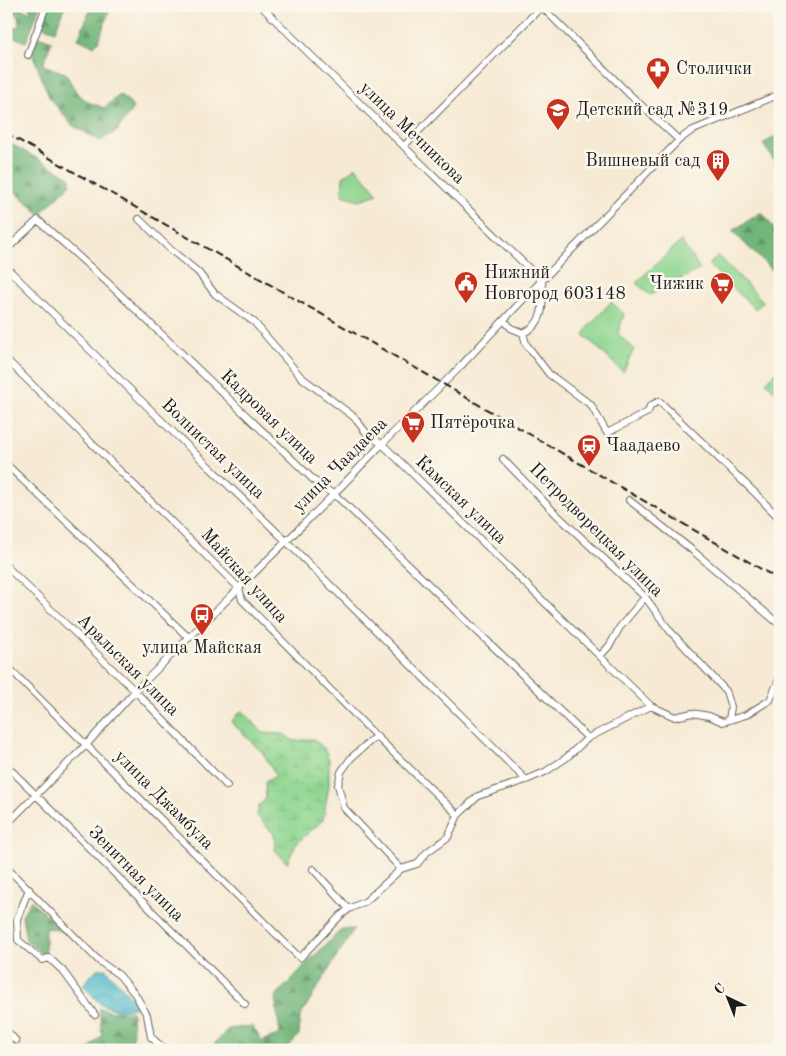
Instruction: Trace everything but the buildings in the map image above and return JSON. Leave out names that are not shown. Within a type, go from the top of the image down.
[{"type":"street","points":[[28,55],[46,6]]},
{"type":"street","name":"улица Мечникова","points":[[261,6],[542,281]]},
{"type":"street","points":[[404,146],[542,6],[629,94],[680,140]]},
{"type":"street","name":"улица Чаадаева","points":[[6,826],[87,744],[135,691],[458,369],[680,140],[691,131],[780,94]]},
{"type":"street","name":"Камская улица","points":[[139,219],[170,250],[198,272],[215,294],[254,322],[302,377],[354,417],[368,435],[382,444],[651,706],[675,717],[692,714],[709,716],[723,722],[729,720]]},
{"type":"street","name":"Кадровая улица","points":[[6,250],[38,220],[107,282],[321,487],[334,494],[352,510],[588,738]]},
{"type":"street","name":"Волнистая улица","points":[[6,267],[286,541],[526,780]]},
{"type":"street","points":[[523,333],[534,327],[541,316],[543,306],[542,281]]},
{"type":"street","points":[[504,320],[511,328],[523,333]]},
{"type":"street","points":[[523,333],[526,344],[549,374],[591,405],[607,433],[648,412],[650,406],[659,400],[780,519]]},
{"type":"street","name":"Майская улица","points":[[6,358],[239,588],[242,600],[376,736],[458,815]]},
{"type":"street","name":"Петродворецкая улица","points":[[504,459],[558,515],[645,597],[670,631],[726,691],[731,707],[729,720]]},
{"type":"street","points":[[6,464],[189,638]]},
{"type":"street","points":[[629,500],[692,550],[780,625]]},
{"type":"street","name":"Аральская улица","points":[[6,566],[135,691],[227,786]]},
{"type":"street","points":[[600,656],[610,645],[620,627],[645,597]]},
{"type":"street","name":"улица Джамбула","points":[[6,665],[300,958],[349,909]]},
{"type":"street","points":[[729,720],[746,715],[770,700],[780,677]]},
{"type":"street","points":[[313,870],[349,909],[366,901],[401,869],[417,864],[427,852],[448,837],[458,815],[478,796],[545,772],[566,758],[588,738],[651,706]]},
{"type":"street","points":[[376,736],[350,758],[341,772],[338,785],[344,808],[401,869]]},
{"type":"street","name":"Зенитная улица","points":[[6,765],[245,1004]]},
{"type":"street","points":[[6,866],[99,960],[124,981],[135,994],[147,1015],[151,1038],[164,1050]]},
{"type":"street","points":[[28,889],[17,919],[18,940],[42,960],[48,958],[63,971],[95,1016]]},
{"type":"street","points":[[6,1030],[16,1040]]},
{"type":"green space","points":[[29,6],[40,6],[26,42],[6,34],[6,23],[12,28],[19,27],[18,17],[13,9],[23,9],[31,13]]},
{"type":"green space","points":[[49,6],[65,6],[55,31],[42,26]]},
{"type":"green space","points":[[92,6],[111,6],[98,42],[94,46],[78,39]]},
{"type":"green space","points":[[38,36],[52,41],[43,65],[65,73],[77,93],[88,102],[104,108],[120,95],[128,101],[133,108],[117,131],[100,141],[72,125],[49,97],[32,52]]},
{"type":"green space","points":[[780,133],[780,169],[763,144]]},
{"type":"green space","points":[[6,141],[70,177],[70,185],[40,214],[6,182]]},
{"type":"green space","points":[[356,167],[378,194],[360,200],[342,195],[343,177]]},
{"type":"green space","points":[[762,212],[780,237],[780,253],[775,273],[732,231]]},
{"type":"green space","points":[[681,241],[700,269],[650,295],[636,283]]},
{"type":"green space","points":[[718,255],[764,302],[755,309],[709,265]]},
{"type":"green space","points":[[611,302],[624,314],[618,333],[634,349],[623,372],[584,335],[590,325]]},
{"type":"green space","points":[[780,368],[780,395],[766,382]]},
{"type":"green space","points":[[242,710],[263,733],[283,734],[294,741],[313,739],[324,748],[329,759],[329,785],[323,820],[296,844],[287,863],[275,850],[274,834],[257,816],[259,806],[266,798],[265,782],[276,776],[263,753],[231,722]]},
{"type":"green space","points":[[31,900],[63,931],[45,928],[45,957],[26,940],[22,915]]},
{"type":"green space","points":[[342,929],[354,929],[300,1016],[299,1035],[285,1050],[209,1050],[228,1029],[252,1026],[262,1041],[280,1034],[275,997]]},
{"type":"green space","points":[[99,1008],[112,1012],[132,1012],[133,1037],[131,1045],[136,1050],[88,1050],[102,1035]]},
{"type":"water","points":[[97,969],[106,969],[133,999],[135,1008],[117,1011],[100,1004],[83,985]]},
{"type":"railway","points":[[6,133],[780,580]]},
{"type":"place","name":"Столички","points":[[658,90]]},
{"type":"place","name":"Детский сад №319","points":[[558,131]]},
{"type":"place","name":"Вишневый сад","points":[[718,182]]},
{"type":"place","name":"Нижний Новгород 603148","points":[[466,304]]},
{"type":"place","name":"Чижик","points":[[722,305]]},
{"type":"place","name":"Пятёрочка","points":[[413,444]]},
{"type":"place","name":"Чаадаево","points":[[589,467]]},
{"type":"place","name":"улица Майская","points":[[202,636]]}]
